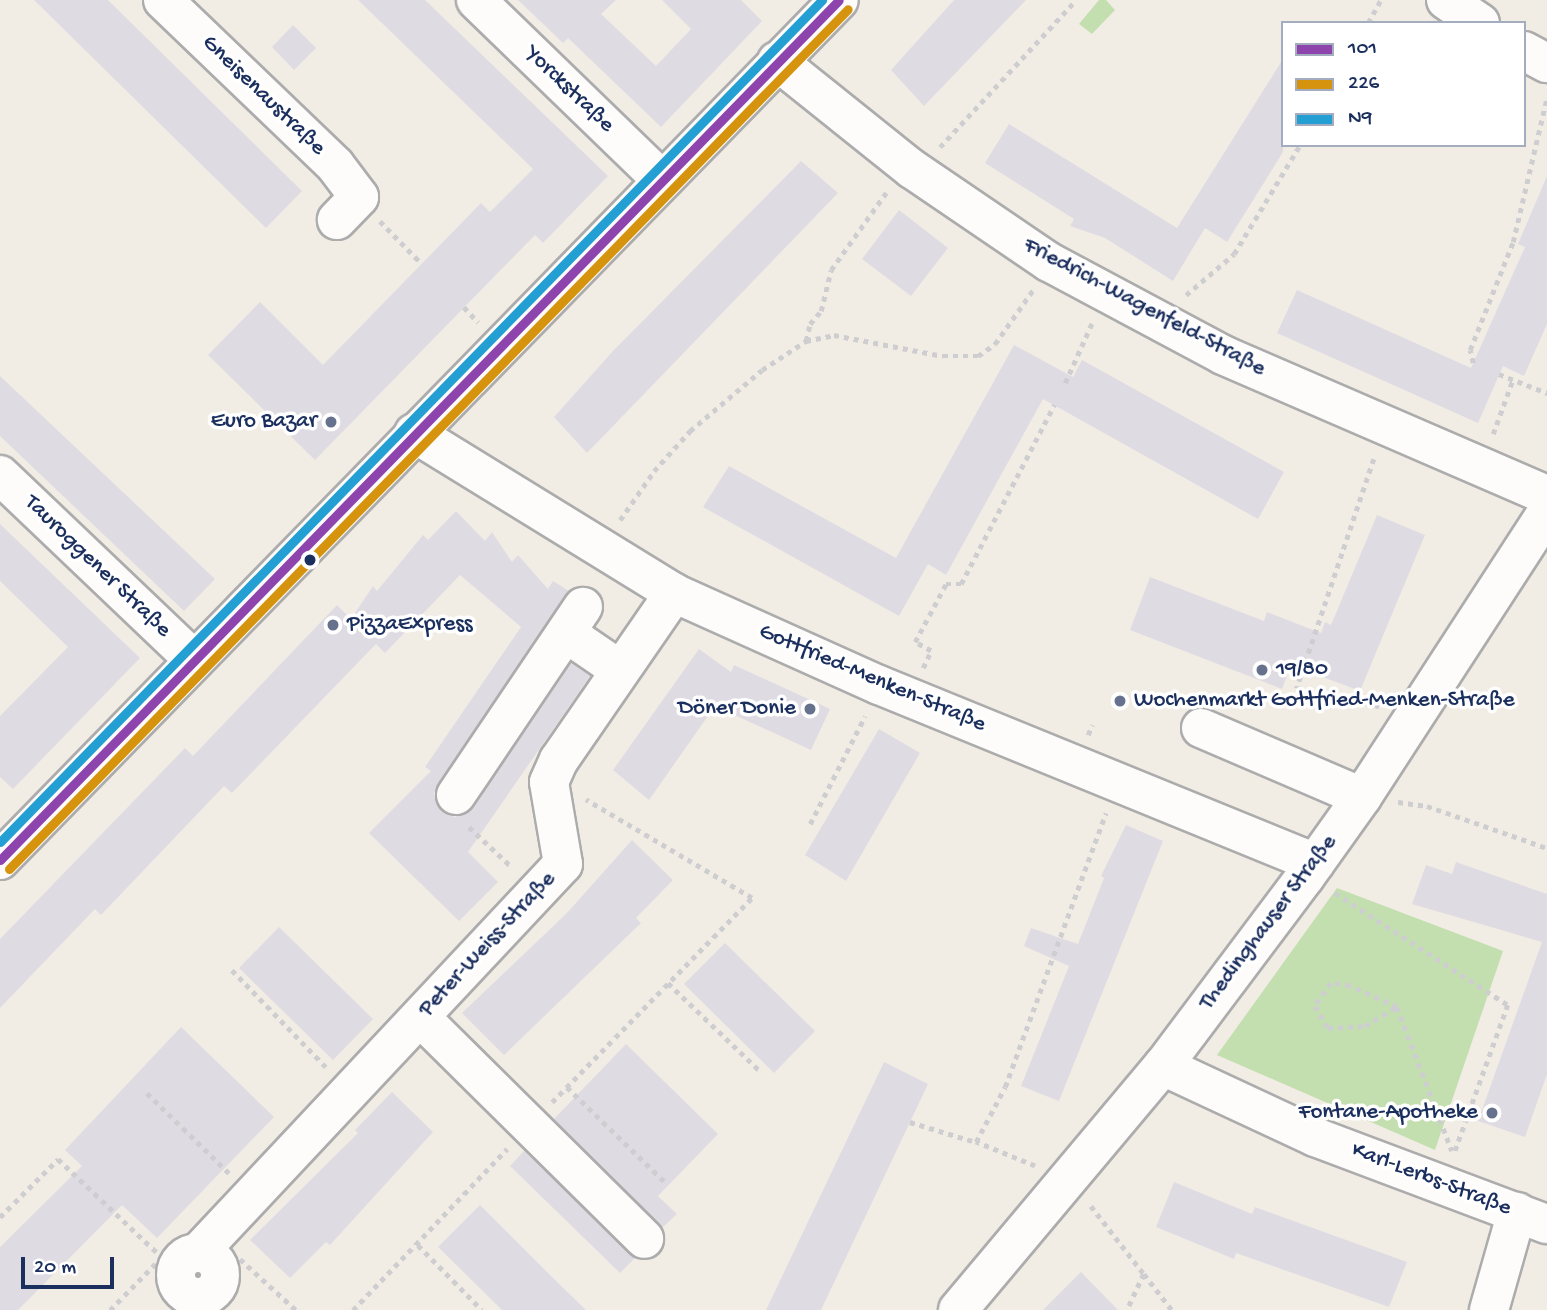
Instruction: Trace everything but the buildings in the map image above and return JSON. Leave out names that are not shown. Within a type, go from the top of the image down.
[{"type":"street","name":"Gneisenaustraße","points":[[163,0],[335,165],[348,209]]},
{"type":"street","name":"Yorckstraße","points":[[476,0],[662,180]]},
{"type":"street","points":[[1446,0],[1477,21]]},
{"type":"street","points":[[0,860],[777,61],[816,8]]},
{"type":"street","points":[[1526,52],[1547,64]]},
{"type":"street","name":"Friedrich-Wagenfeld-Straße","points":[[777,61],[912,169],[1049,262],[1223,355],[1547,495]]},
{"type":"street","name":"Gottfried-Menken-Straße","points":[[414,433],[674,593],[894,691],[1118,782],[1310,870]]},
{"type":"street","name":"Tauroggener Straße","points":[[0,475],[194,660]]},
{"type":"street","name":"Thedinghauser Straße","points":[[958,1310],[1070,1180],[1163,1066],[1310,870],[1362,797],[1547,512]]},
{"type":"street","points":[[549,782],[620,670],[674,593]]},
{"type":"street","points":[[459,809],[574,620],[620,670]]},
{"type":"street","points":[[1201,728],[1362,797]]},
{"type":"street","name":"Peter-Weiss-Straße","points":[[206,1243],[421,1018],[563,864],[549,782]]},
{"type":"street","points":[[421,1018],[644,1239]]},
{"type":"street","name":"Karl-Lerbs-Straße","points":[[1163,1066],[1315,1137],[1448,1170],[1532,1218]]},
{"type":"street","points":[[1489,1310],[1532,1218]]},
{"type":"path","points":[[806,341],[810,324],[821,311],[831,270],[893,184],[938,149],[1076,0]]},
{"type":"path","points":[[1369,21],[1381,0]]},
{"type":"path","points":[[1473,363],[1470,350],[1513,242],[1547,97]]},
{"type":"path","points":[[1164,324],[1179,301],[1234,254],[1299,147]]},
{"type":"path","points":[[348,209],[422,264]]},
{"type":"path","points":[[602,551],[654,471],[690,431],[762,370],[806,341],[834,335],[943,356],[978,356],[995,344],[1015,319],[1049,262]]},
{"type":"path","points":[[1065,383],[1108,293]]},
{"type":"path","points":[[1499,374],[1547,393]]},
{"type":"path","points":[[1481,467],[1513,379]]},
{"type":"path","points":[[810,824],[894,691],[930,651],[915,642],[946,584],[961,584],[1054,405]]},
{"type":"path","points":[[1384,425],[1366,491],[1297,688],[1372,703],[1413,719]]},
{"type":"path","points":[[353,1310],[751,898],[564,787],[549,782]]},
{"type":"path","points":[[976,1142],[1004,1087],[1118,782]]},
{"type":"path","points":[[1362,797],[1427,806],[1547,848]]},
{"type":"path","points":[[459,809],[537,891]]},
{"type":"path","points":[[1310,870],[1508,1005],[1448,1170]]},
{"type":"path","points":[[232,970],[350,1091]]},
{"type":"path","points":[[668,983],[759,1070]]},
{"type":"path","points":[[1397,1007],[1365,1026],[1328,1028],[1315,1006],[1331,984],[1350,986],[1397,1007],[1448,1170]]},
{"type":"path","points":[[567,1087],[664,1181]]},
{"type":"path","points":[[147,1093],[251,1194]]},
{"type":"path","points":[[910,1122],[976,1142],[1070,1180],[1171,1310]]},
{"type":"path","points":[[0,1217],[58,1159],[161,1258],[110,1310]]},
{"type":"path","points":[[206,1243],[296,1310]]},
{"type":"path","points":[[418,1245],[482,1310]]},
{"type":"path","points":[[1127,1310],[1144,1275]]},
{"type":"green space","points":[[1099,0],[1106,0],[1115,10],[1092,34],[1079,24]]},
{"type":"green space","points":[[1337,888],[1503,951],[1435,1150],[1217,1055]]},
{"type":"transit line","name":"N9","points":[[0,842],[822,0]]},
{"type":"transit line","name":"101","points":[[0,860],[839,0]]},
{"type":"transit line","name":"226","points":[[9,869],[848,9]]},
{"type":"place","name":"Euro Bazar","points":[[331,422]]},
{"type":"place","name":"PizzaExpress","points":[[333,625]]},
{"type":"place","name":"19/80","points":[[1262,670]]},
{"type":"place","name":"Wochenmarkt Gottfried-Menken-Straße","points":[[1120,701]]},
{"type":"place","name":"Döner Donie","points":[[810,709]]},
{"type":"place","name":"Fontane-Apotheke","points":[[1492,1113]]}]
